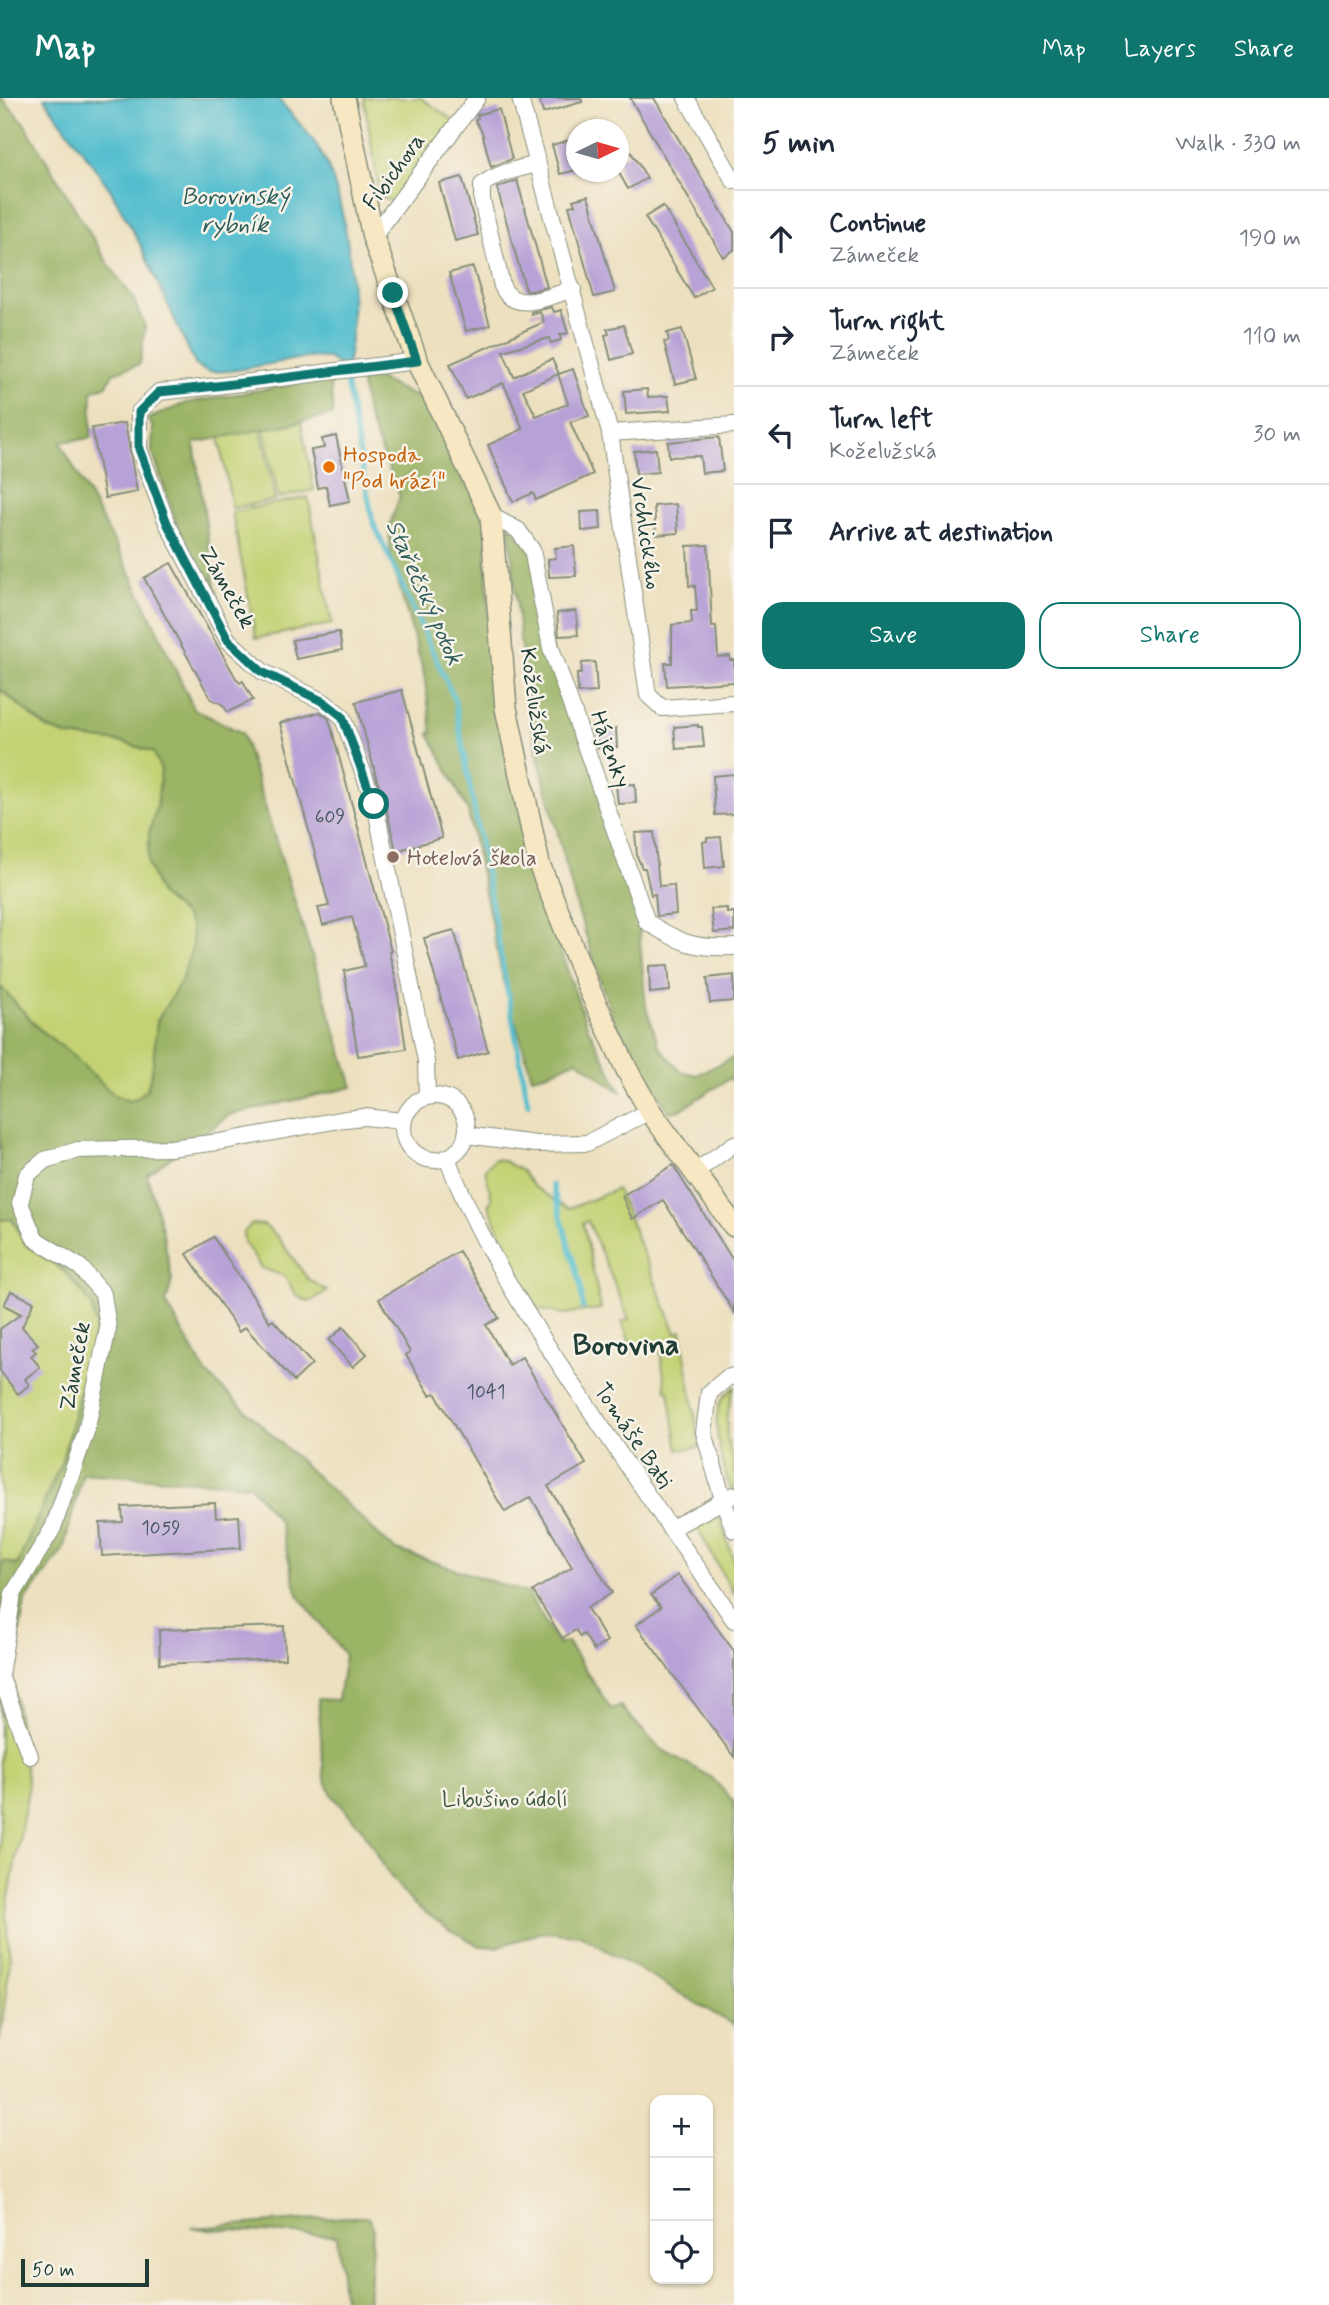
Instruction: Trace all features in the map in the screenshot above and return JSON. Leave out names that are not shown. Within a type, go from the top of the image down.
[{"type":"main road","name":"Koželužská","points":[[344,98],[373,237],[417,361],[491,516],[506,708],[539,863],[590,991],[627,1070],[650,1111],[734,1226]]},
{"type":"street","name":"Fibichova","points":[[373,237],[477,98]]},
{"type":"street","name":"Vrchlického","points":[[520,98],[610,433],[648,695],[662,708],[734,703]]},
{"type":"street","points":[[686,98],[734,181]]},
{"type":"street","points":[[538,164],[490,178],[482,185],[502,286],[506,295],[515,301],[528,302],[573,289]]},
{"type":"street","name":"Zámeček","points":[[417,361],[320,372],[247,384],[159,392],[139,412],[139,449],[167,523],[228,640],[262,672],[324,702],[342,716],[374,804],[426,1060],[427,1096]]},
{"type":"street","points":[[610,433],[734,425]]},
{"type":"street","name":"Hájenky","points":[[491,516],[517,530],[532,550],[551,648],[648,922],[675,940],[707,949],[734,947]]},
{"type":"street","points":[[427,1096],[449,1098],[464,1114],[466,1135],[456,1153],[447,1158],[425,1159],[415,1154],[403,1136],[403,1121],[411,1106],[427,1096]]},
{"type":"street","points":[[466,1135],[536,1144],[587,1143],[650,1111]]},
{"type":"street","name":"Zámeček","points":[[30,1756],[0,1675],[13,1594],[53,1528],[86,1432],[108,1328],[103,1294],[80,1267],[35,1239],[20,1203],[26,1175],[45,1160],[78,1150],[170,1148],[365,1117],[403,1121]]},
{"type":"street","points":[[695,1172],[734,1144]]},
{"type":"street","name":"Tomáše Bati","points":[[447,1158],[474,1222],[539,1334],[734,1620]]},
{"type":"street","points":[[734,1376],[727,1378],[709,1393],[704,1432],[728,1497],[734,1530]]},
{"type":"street","points":[[670,1529],[728,1497]]},
{"type":"green space","name":"Libušino údolí","points":[[0,98],[24,123],[107,262],[133,298],[145,327],[140,364],[113,373],[107,385],[92,391],[91,438],[60,442],[126,564],[194,709],[242,733],[353,1087],[229,1115],[147,1175],[172,1280],[166,1303],[206,1373],[394,1549],[528,1593],[558,1644],[567,1642],[611,1709],[620,1706],[658,1747],[712,1778],[734,1802],[734,2025],[580,1935],[543,1932],[497,1947],[480,1946],[413,1904],[387,1872],[363,1830],[332,1795],[324,1777],[318,1699],[338,1700],[345,1655],[298,1595],[279,1521],[250,1485],[83,1473],[63,1550],[25,1601],[12,1675],[23,1748],[0,1711],[0,1586],[3,1561],[17,1565],[62,1461],[96,1327],[91,1304],[63,1270],[26,1245],[12,1219],[0,1220],[0,986],[40,1030],[69,1052],[114,1095],[129,1101],[147,1089],[152,1073],[157,1021],[181,981],[193,945],[191,926],[184,915],[160,895],[148,864],[149,833],[157,806],[161,770],[153,752],[123,742],[68,736],[47,728],[0,689]]},
{"type":"green space","points":[[364,98],[421,98],[457,123],[398,203],[380,197]]},
{"type":"green space","points":[[360,376],[379,379],[439,408],[491,516],[486,554],[490,667],[522,826],[557,941],[587,1026],[622,1093],[577,1060],[532,1077],[504,984],[468,811],[429,733],[432,732],[424,674],[391,557],[389,527],[400,496],[367,415]]},
{"type":"green space","points":[[330,378],[333,415],[194,443],[216,593],[206,582],[181,536],[152,451],[153,427],[148,419],[186,403]]},
{"type":"green space","points":[[301,422],[314,490],[278,498],[264,429]]},
{"type":"green space","points":[[261,429],[275,500],[232,508],[219,437]]},
{"type":"green space","points":[[308,497],[332,624],[256,638],[232,512]]},
{"type":"green space","points":[[509,525],[532,550],[551,648],[647,922],[639,931],[646,1007],[659,1046],[680,1071],[697,1075],[734,1057],[734,1083],[730,1078],[680,1110],[669,1112],[612,1017],[576,904],[538,756],[525,688]]},
{"type":"green space","points":[[0,690],[47,728],[68,736],[123,742],[153,752],[162,770],[157,806],[149,833],[160,895],[185,915],[191,926],[193,946],[173,997],[147,1089],[129,1101],[114,1095],[69,1052],[40,1030],[0,986]]},
{"type":"green space","points":[[495,1159],[522,1171],[533,1186],[568,1209],[617,1189],[676,1333],[681,1331],[700,1447],[678,1450],[659,1341],[633,1351],[622,1322],[629,1319],[588,1221],[583,1223],[601,1309],[563,1314],[538,1309],[518,1272],[488,1204],[492,1201],[485,1169]]},
{"type":"green space","points":[[12,1218],[26,1245],[63,1270],[83,1293],[91,1304],[96,1327],[62,1461],[17,1565],[3,1561],[0,1586],[0,1220]]},
{"type":"green space","points":[[252,1224],[264,1225],[276,1235],[308,1279],[327,1291],[309,1302],[297,1296],[284,1276],[261,1268],[244,1242],[243,1233]]},
{"type":"green space","points":[[734,1387],[727,1417],[727,1439],[734,1464],[734,1490],[730,1489],[721,1456],[717,1419],[722,1399]]},
{"type":"green space","points":[[711,1516],[720,1519],[734,1561],[734,1595],[696,1525]]},
{"type":"green space","points":[[0,1711],[23,1748],[28,1789],[6,1915],[10,1960],[0,2041]]},
{"type":"green space","points":[[368,2217],[373,2230],[368,2305],[344,2305],[337,2236],[191,2228]]},
{"type":"water","name":"Borovinský rybník","points":[[44,98],[278,98],[319,149],[338,198],[345,227],[352,288],[352,318],[346,370],[328,358],[308,357],[231,371],[209,372],[196,366],[140,244],[110,189]]},
{"type":"building","points":[[539,98],[581,98],[582,102],[543,113]]},
{"type":"building","points":[[630,98],[654,98],[734,232],[734,250],[723,257]]},
{"type":"building","points":[[499,109],[512,159],[491,167],[482,132],[475,120],[477,115]]},
{"type":"building","points":[[566,141],[566,173],[560,174],[552,145]]},
{"type":"building","points":[[631,152],[647,178],[628,189],[624,182],[629,182]]},
{"type":"building","points":[[462,177],[478,235],[455,241],[439,183]]},
{"type":"building","points":[[517,180],[547,287],[532,291],[526,291],[497,188]]},
{"type":"building","points":[[588,196],[615,292],[594,297],[569,206],[575,205],[573,200]]},
{"type":"building","points":[[663,206],[712,287],[694,298],[645,217]]},
{"type":"building","points":[[473,267],[490,325],[466,331],[449,273]]},
{"type":"building","points":[[552,307],[554,312],[561,310],[568,333],[560,335],[561,340],[551,343],[549,338],[503,351],[514,377],[552,359],[559,374],[573,369],[589,416],[570,422],[593,474],[536,500],[533,493],[513,502],[488,445],[523,429],[510,397],[503,383],[466,399],[450,364],[544,322],[540,312],[532,315],[531,312]],"holes":[[[558,374],[568,404],[536,416],[523,390]]]},
{"type":"building","points":[[624,325],[632,354],[611,360],[605,335],[609,334],[607,329]]},
{"type":"building","points":[[682,329],[696,379],[675,384],[664,342],[669,341],[667,333]]},
{"type":"building","points":[[647,389],[648,397],[668,396],[670,411],[626,414],[624,391]]},
{"type":"building","points":[[125,423],[137,492],[105,498],[92,428]]},
{"type":"building","points":[[336,436],[350,501],[330,505],[326,486],[318,488],[311,450],[324,448],[322,439]]},
{"type":"building","points":[[719,437],[723,471],[702,473],[700,456],[669,457],[668,442]]},
{"type":"building","points":[[656,449],[658,472],[636,474],[634,451]]},
{"type":"building","points":[[676,504],[678,533],[656,535],[654,506]]},
{"type":"building","points":[[600,511],[601,529],[582,531],[581,512]]},
{"type":"building","points":[[708,545],[712,627],[716,626],[718,657],[730,656],[730,660],[734,660],[734,682],[667,686],[665,663],[672,663],[672,625],[692,623],[691,611],[697,611],[695,586],[689,586],[687,546]]},
{"type":"building","points":[[574,546],[576,576],[549,577],[548,559],[556,558],[555,548]]},
{"type":"building","points":[[171,563],[237,680],[240,683],[243,681],[253,700],[228,712],[222,704],[211,699],[144,578]]},
{"type":"building","points":[[576,611],[578,635],[559,636],[557,613]]},
{"type":"building","points":[[339,632],[342,650],[296,659],[292,640]]},
{"type":"building","points":[[595,662],[597,692],[578,693],[577,674],[581,674],[582,663]]},
{"type":"building","points":[[402,690],[442,838],[396,851],[356,702]]},
{"type":"building","points":[[320,712],[329,719],[391,951],[389,952],[406,1049],[358,1056],[344,971],[365,966],[352,917],[323,925],[318,908],[329,906],[280,723]]},
{"type":"building","points":[[674,727],[702,727],[704,747],[676,749]]},
{"type":"building","points":[[616,728],[617,747],[598,748],[597,730]]},
{"type":"building","points":[[734,774],[734,814],[715,815],[713,776]]},
{"type":"building","points":[[635,784],[636,803],[618,804],[616,785]]},
{"type":"building","points":[[654,832],[659,886],[674,885],[676,914],[657,916],[655,894],[651,895],[645,868],[642,868],[637,856],[635,833]]},
{"type":"building","points":[[721,837],[724,866],[705,868],[703,842],[707,841],[707,838]]},
{"type":"building","points":[[727,908],[727,913],[734,912],[734,931],[714,933],[711,909]]},
{"type":"building","points":[[454,930],[488,1051],[458,1060],[424,938]]},
{"type":"building","points":[[668,965],[670,991],[650,993],[649,966]]},
{"type":"building","points":[[734,975],[734,1001],[710,1003],[707,978]]},
{"type":"building","points":[[673,1165],[734,1262],[734,1312],[663,1200],[632,1219],[622,1196]]},
{"type":"building","points":[[213,1237],[270,1322],[273,1320],[312,1364],[294,1381],[245,1327],[239,1332],[187,1254]]},
{"type":"building","points":[[459,1251],[499,1318],[486,1325],[509,1365],[522,1357],[586,1464],[548,1486],[612,1593],[587,1608],[607,1641],[594,1650],[584,1634],[580,1637],[576,1630],[562,1638],[533,1591],[572,1567],[531,1497],[505,1512],[435,1393],[430,1395],[406,1355],[410,1352],[379,1299]]},
{"type":"building","points":[[11,1291],[34,1302],[22,1327],[38,1344],[32,1348],[36,1352],[31,1356],[40,1367],[25,1379],[29,1385],[18,1394],[0,1371],[0,1329],[21,1314],[4,1305]]},
{"type":"building","points":[[343,1327],[367,1354],[353,1367],[329,1340]]},
{"type":"building","points":[[215,1503],[216,1518],[239,1516],[241,1548],[102,1556],[100,1523],[123,1522],[122,1507]]},
{"type":"building","points":[[678,1575],[734,1651],[734,1757],[636,1625],[661,1607],[651,1595]]},
{"type":"building","points":[[284,1626],[285,1659],[160,1664],[159,1630]]},
{"type":"waterway","name":"Stařečský potok","points":[[344,371],[373,522],[454,698],[528,1104]]},
{"type":"waterway","name":"Stařečský potok","points":[[552,1185],[580,1283],[583,1308]]},
{"type":"place","name":"Hospoda \"Pod hrází\"","points":[[329,467]]},
{"type":"place","name":"Hotelová škola","points":[[393,857]]},
{"type":"district","name":"Borovina","points":[[626,1344]]},
{"type":"route","points":[[374,804],[342,716],[324,702],[262,672],[228,640],[167,523],[139,449],[139,412],[159,392],[247,384],[320,372],[417,361],[393,293]]}]
